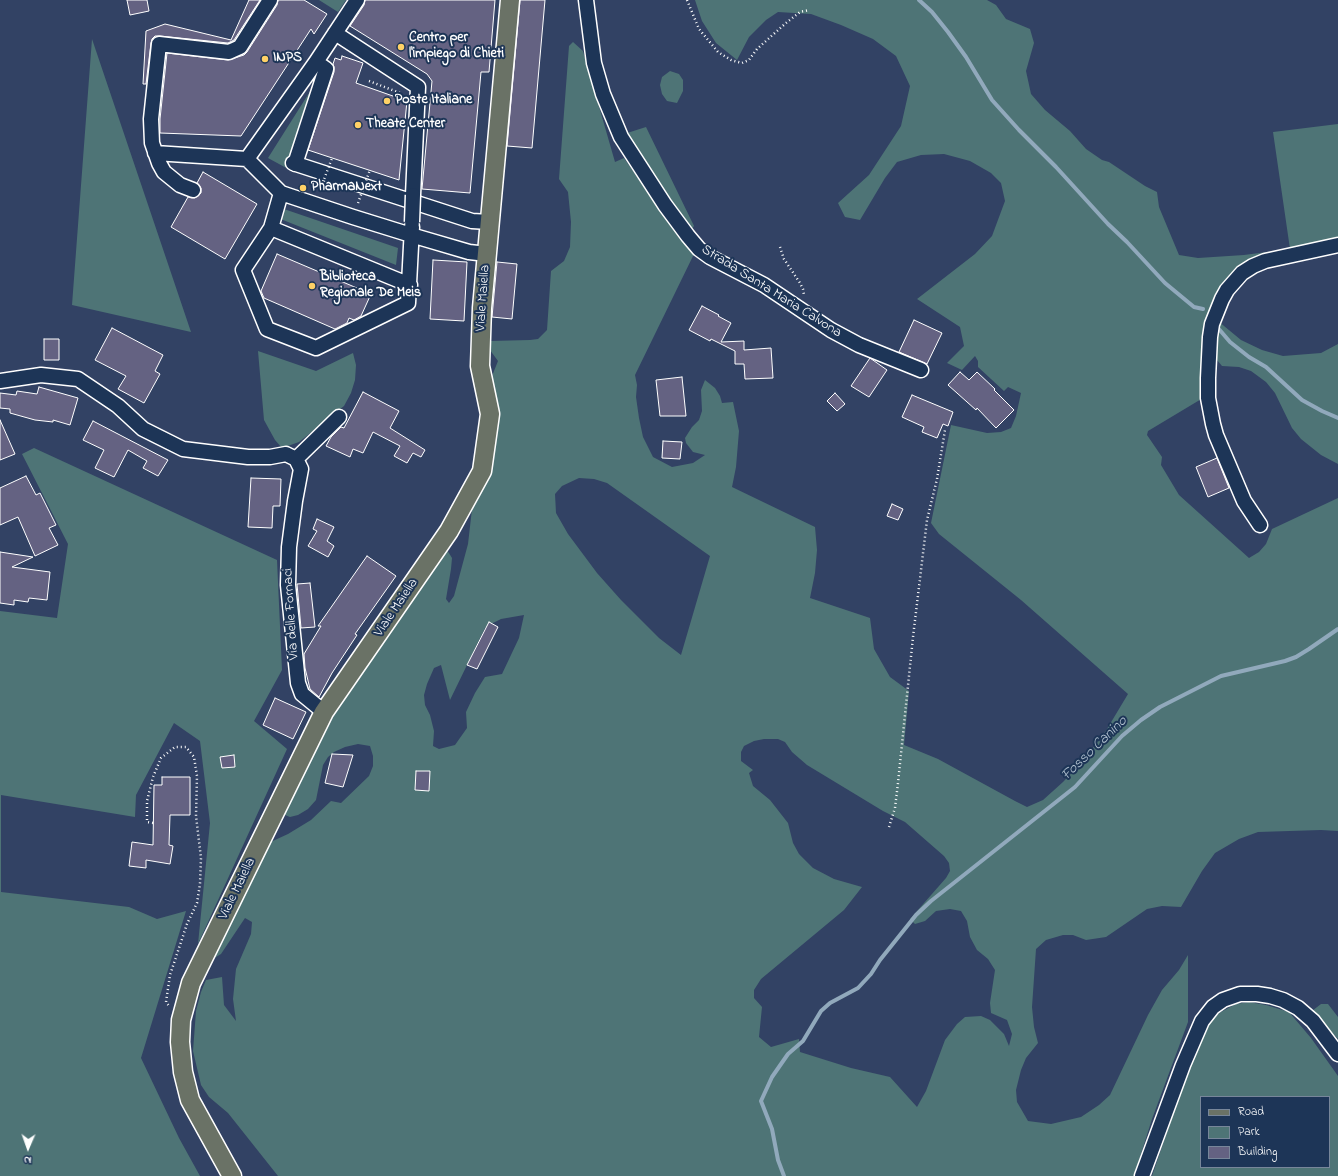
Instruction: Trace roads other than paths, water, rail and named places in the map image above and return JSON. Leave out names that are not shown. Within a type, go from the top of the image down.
[{"type":"main road","name":"Viale Maiella","points":[[232,1176],[190,1100],[183,1072],[180,1042],[181,1020],[191,983],[324,712],[449,531],[482,471],[490,414],[480,366],[482,308],[510,0]]},
{"type":"street","points":[[193,190],[180,185],[164,172],[152,143],[151,119],[160,44],[229,52],[240,47],[270,0]]},
{"type":"street","points":[[247,159],[316,62],[356,0]]},
{"type":"street","name":"Strada Santa Maria Calvona","points":[[586,0],[594,63],[603,94],[621,138],[666,205],[699,249],[710,257],[764,285],[831,330],[859,345],[921,370]]},
{"type":"street","points":[[281,193],[270,228],[243,270],[267,329],[316,348],[408,303],[418,87],[335,33]]},
{"type":"street","points":[[316,62],[326,68],[294,163],[472,221],[489,222]]},
{"type":"street","points":[[155,153],[247,159],[281,193],[353,217],[412,229],[469,252],[487,254]]},
{"type":"street","points":[[270,228],[410,285]]},
{"type":"street","points":[[1260,525],[1244,501],[1216,435],[1211,418],[1208,398],[1208,378],[1212,324],[1227,290],[1242,272],[1265,261],[1338,245]]},
{"type":"street","points":[[0,382],[41,375],[78,379],[118,406],[143,429],[183,449],[248,457],[270,457],[286,454],[296,459],[339,417]]},
{"type":"street","name":"Via delle Fornaci","points":[[296,459],[301,469],[289,547],[288,585],[298,683],[302,694],[324,712]]},
{"type":"street","points":[[1142,1176],[1183,1065],[1202,1021],[1212,1007],[1224,1000],[1240,994],[1256,994],[1283,1000],[1298,1008],[1313,1021],[1338,1054]]},
{"type":"waterway","points":[[919,0],[932,12],[948,32],[966,57],[992,100],[1019,130],[1056,167],[1165,283],[1194,307],[1203,309]]},
{"type":"waterway","points":[[1218,328],[1230,342],[1249,357],[1266,367],[1302,400],[1338,418]]},
{"type":"waterway","name":"Fosso Canino","points":[[784,1176],[778,1160],[772,1129],[761,1101],[772,1077],[788,1054],[803,1041],[821,1011],[830,1003],[858,988],[871,974],[880,960],[916,915],[931,901],[1075,787],[1122,736],[1160,707],[1221,676],[1296,657],[1338,629]]},
{"type":"place","name":"Centro per l'impiego di Chieti","points":[[401,47]]},
{"type":"place","name":"INPS","points":[[265,59]]},
{"type":"place","name":"Poste Italiane","points":[[387,101]]},
{"type":"place","name":"Theate Center","points":[[358,125]]},
{"type":"place","name":"PharmaNext","points":[[303,188]]},
{"type":"place","name":"Biblioteca Regionale De Meis","points":[[312,286]]}]
